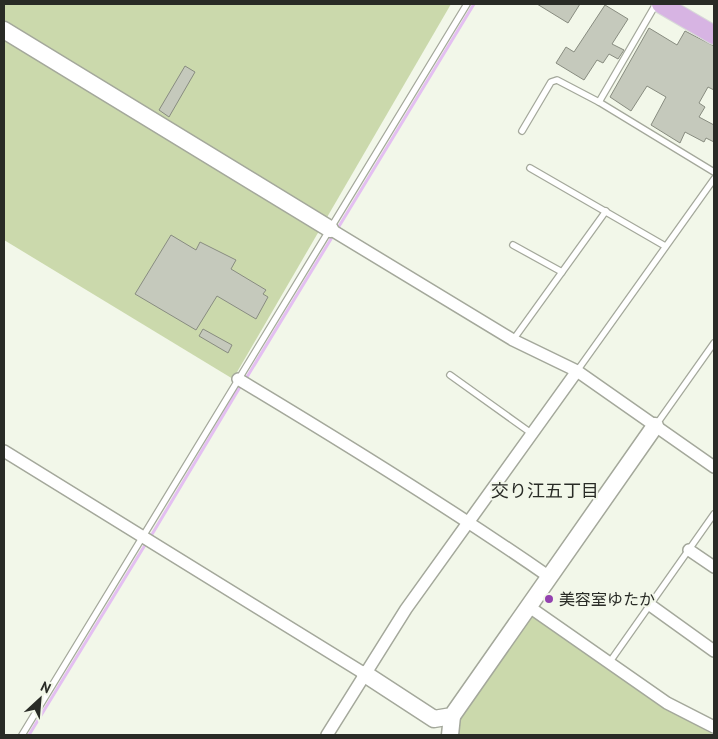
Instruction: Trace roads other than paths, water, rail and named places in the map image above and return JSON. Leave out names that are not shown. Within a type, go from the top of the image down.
[{"type":"main road","points":[[662,4],[714,35]]},
{"type":"street","points":[[4,30],[513,340],[577,371],[714,467]]},
{"type":"street","points":[[327,735],[406,609],[577,371]]},
{"type":"street","points":[[238,380],[368,456],[548,576]]},
{"type":"street","points":[[450,735],[452,716],[548,576],[655,426]]},
{"type":"street","points":[[4,451],[365,674],[434,719],[452,716]]},
{"type":"street","points":[[689,550],[714,567]]},
{"type":"street","points":[[650,605],[714,651]]},
{"type":"street","points":[[528,606],[667,703],[714,728]]},
{"type":"lane","points":[[22,735],[466,4]]},
{"type":"lane","points":[[599,102],[662,4]]},
{"type":"lane","points":[[522,131],[551,82],[557,80],[599,102],[714,172]]},
{"type":"lane","points":[[530,168],[665,246]]},
{"type":"lane","points":[[577,371],[714,179]]},
{"type":"lane","points":[[513,340],[606,211]]},
{"type":"lane","points":[[513,246],[562,272]]},
{"type":"lane","points":[[655,426],[714,343]]},
{"type":"lane","points":[[450,375],[531,433]]},
{"type":"lane","points":[[608,663],[714,514]]},
{"type":"waterway","points":[[338,228],[474,4]]},
{"type":"waterway","points":[[247,377],[331,239]]},
{"type":"waterway","points":[[153,537],[151,536],[240,387]]},
{"type":"waterway","points":[[29,735],[145,545]]},
{"type":"place","name":"美容室ゆたか","points":[[549,599]]},
{"type":"district","name":"交り江五丁目","points":[[545,491]]}]
